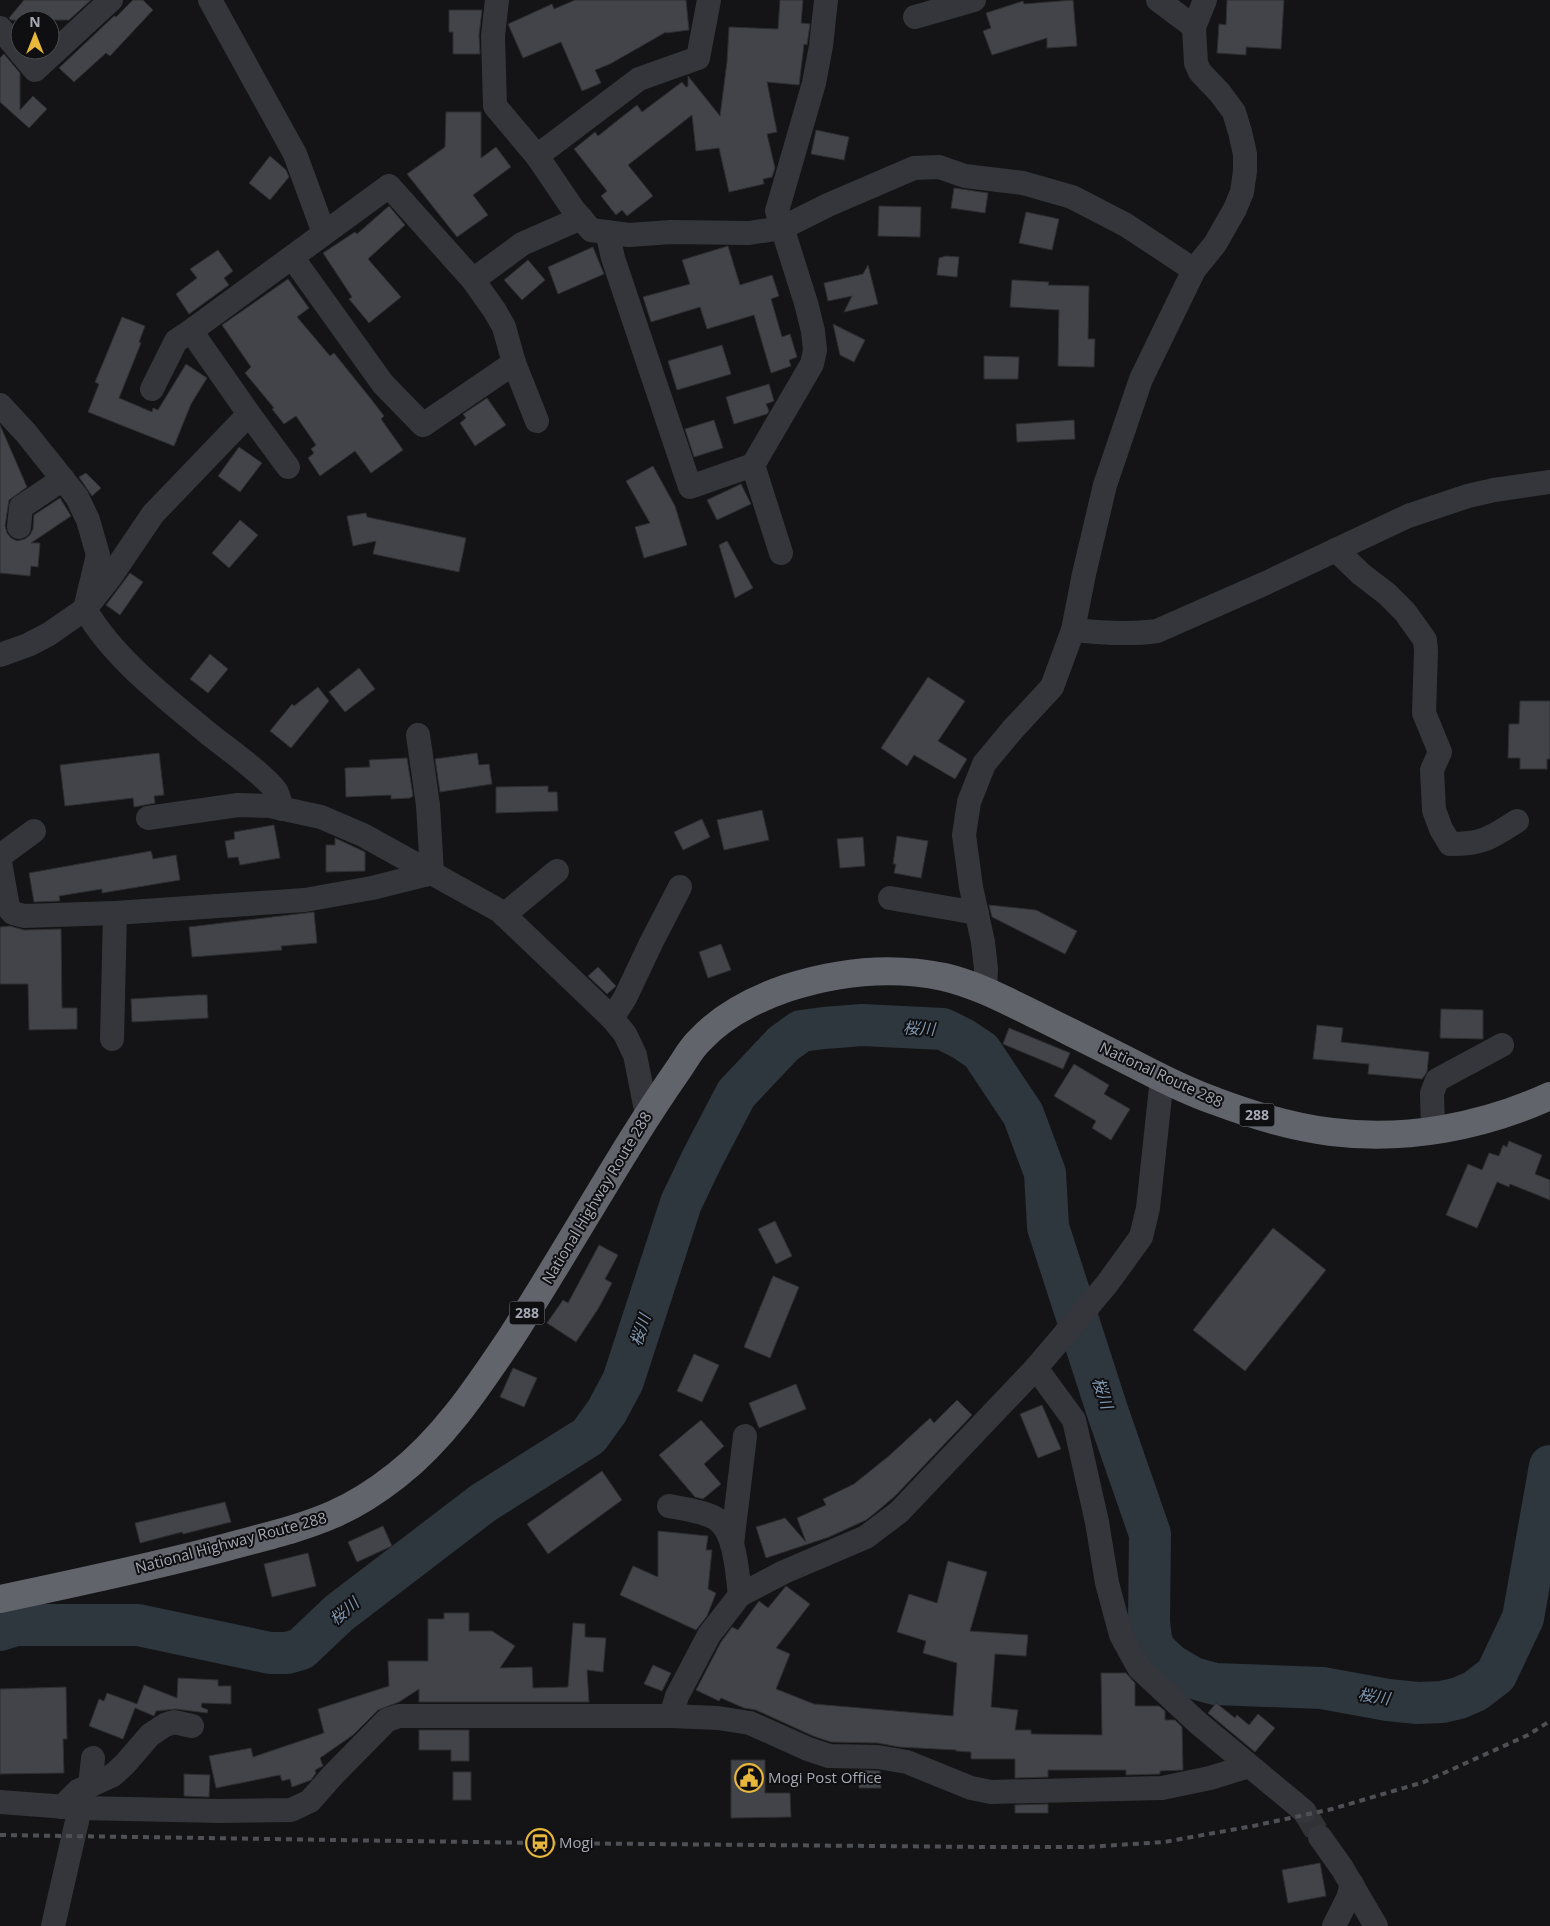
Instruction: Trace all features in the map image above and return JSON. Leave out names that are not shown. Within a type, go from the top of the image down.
[{"type":"highway","name":"National Highway Route 288","points":[[0,1599],[184,1558],[310,1523],[344,1509],[369,1495],[396,1476],[422,1454],[446,1427],[483,1379],[536,1298],[647,1115],[697,1042],[716,1024],[736,1011],[759,999],[788,988],[830,976],[856,973],[893,971],[942,977],[985,989]]},
{"type":"highway","name":"National Route 288","points":[[985,989],[1162,1078],[1213,1101],[1287,1124],[1332,1132],[1374,1134],[1433,1130],[1492,1118],[1550,1096]]},
{"type":"street","points":[[0,28],[35,70],[110,0]]},
{"type":"street","points":[[210,0],[295,154],[324,233]]},
{"type":"street","points":[[497,0],[493,36],[495,106],[537,156],[591,230],[629,235],[672,232],[750,233],[782,228],[828,205],[914,168],[939,167],[966,176],[1023,182],[1072,197],[1126,225],[1194,270]]},
{"type":"street","points":[[537,156],[639,79],[698,58],[710,0]]},
{"type":"street","points":[[607,232],[613,258],[690,487],[753,465],[812,364],[815,350],[813,331],[806,303],[777,211],[814,83],[821,46],[826,0]]},
{"type":"street","points":[[915,17],[974,0]]},
{"type":"street","points":[[1158,0],[1194,27]]},
{"type":"street","points":[[985,989],[985,960],[964,835],[970,802],[984,764],[1052,687],[1073,630],[1105,485],[1141,379],[1194,270],[1215,244],[1235,209],[1242,192],[1245,171],[1243,147],[1234,112],[1220,93],[1200,72],[1196,63],[1194,27],[1205,0]]},
{"type":"street","points":[[152,389],[176,341],[389,186],[473,280],[504,327],[514,362],[537,421]]},
{"type":"street","points":[[473,280],[522,244],[581,218]]},
{"type":"street","points":[[292,257],[383,384],[423,425],[514,362]]},
{"type":"street","points":[[191,331],[288,466]]},
{"type":"street","points":[[0,405],[77,496],[88,520],[98,555],[85,609],[94,625],[134,668],[183,712],[263,778],[276,791],[282,809]]},
{"type":"street","points":[[0,655],[28,645],[49,634],[85,609],[111,576],[154,514],[249,414]]},
{"type":"street","points":[[753,465],[782,554]]},
{"type":"street","points":[[19,526],[21,507],[63,479]]},
{"type":"street","points":[[1073,630],[1110,633],[1158,631],[1266,584],[1408,516],[1468,496],[1494,490],[1550,482]]},
{"type":"street","points":[[1336,550],[1405,612],[1425,640],[1424,713],[1440,752],[1432,770],[1434,810],[1450,844],[1470,844],[1489,839],[1517,821]]},
{"type":"street","points":[[418,735],[428,805],[432,872]]},
{"type":"street","points":[[148,818],[238,805],[270,806],[321,817],[363,835],[432,872],[504,915],[612,1018],[624,1034],[635,1055],[647,1115]]},
{"type":"street","points":[[0,856],[34,831]]},
{"type":"street","points":[[0,862],[8,907],[13,913],[24,916],[115,913],[305,900],[372,888],[432,872]]},
{"type":"street","points":[[504,915],[556,871]]},
{"type":"street","points":[[612,1018],[625,998],[680,887]]},
{"type":"street","points":[[890,898],[977,913]]},
{"type":"street","points":[[112,1039],[115,913]]},
{"type":"street","points":[[1433,1130],[1432,1093],[1437,1080],[1502,1045]]},
{"type":"street","points":[[671,1716],[677,1696],[709,1635],[740,1595],[784,1572],[866,1537],[899,1512],[1038,1366],[1106,1284],[1141,1237],[1148,1208],[1162,1078]]},
{"type":"street","points":[[1038,1366],[1074,1420],[1097,1522],[1106,1583],[1121,1635],[1140,1668],[1198,1723],[1304,1811]]},
{"type":"street","points":[[732,1544],[745,1436]]},
{"type":"street","points":[[669,1506],[715,1518],[725,1526],[732,1544],[740,1595]]},
{"type":"street","points":[[0,1802],[71,1807],[220,1812],[292,1810],[310,1800],[388,1720],[399,1716],[671,1716],[718,1718],[750,1723],[808,1749],[829,1756],[878,1757],[907,1762],[971,1788],[991,1792],[1162,1788],[1210,1778],[1249,1766]]},
{"type":"street","points":[[53,1926],[71,1807],[78,1791],[113,1775],[150,1736],[165,1725],[174,1722],[192,1726]]},
{"type":"street","points":[[90,1786],[93,1758]]},
{"type":"street","points":[[1320,1837],[1352,1884],[1376,1926]]},
{"type":"street","points":[[1334,1926],[1348,1898],[1352,1884]]},
{"type":"building","points":[[24,0],[91,0],[69,20],[60,20],[60,10],[16,10]]},
{"type":"building","points":[[133,0],[143,0],[153,10],[110,56],[106,53],[74,82],[59,68]]},
{"type":"building","points":[[575,0],[686,0],[689,30],[666,32],[610,64],[595,70],[601,83],[582,91],[561,42],[523,58],[508,24],[552,4],[554,9]]},
{"type":"building","points":[[780,0],[803,0],[801,23],[810,24],[807,45],[804,44],[799,85],[767,82],[777,132],[767,134],[775,168],[772,177],[763,179],[764,184],[729,192],[719,148],[696,151],[692,115],[628,165],[653,196],[627,216],[622,210],[616,215],[601,196],[607,191],[574,149],[595,132],[598,136],[637,105],[642,112],[682,82],[686,87],[688,86],[688,76],[720,116],[727,62],[729,27],[778,29]]},
{"type":"building","points":[[1073,0],[1077,46],[1047,48],[1047,38],[992,55],[983,31],[991,28],[986,13],[1023,1],[1024,4]]},
{"type":"building","points":[[1227,0],[1284,0],[1281,49],[1246,47],[1246,55],[1217,53],[1219,24],[1226,25]]},
{"type":"building","points":[[449,10],[482,10],[479,35],[480,54],[453,54],[453,32],[449,32]]},
{"type":"building","points":[[4,54],[20,73],[20,110],[33,96],[47,109],[29,128],[0,102],[0,58]]},
{"type":"building","points":[[446,112],[481,112],[481,158],[496,147],[511,167],[473,195],[488,215],[457,237],[407,174],[445,147]]},
{"type":"building","points":[[816,130],[849,137],[844,160],[811,154]]},
{"type":"building","points":[[270,156],[286,170],[289,177],[270,200],[249,183]]},
{"type":"building","points":[[954,188],[988,193],[985,213],[951,208]]},
{"type":"building","points":[[389,206],[405,225],[368,259],[401,297],[369,323],[349,299],[352,297],[323,253],[355,232],[357,234]]},
{"type":"building","points":[[879,206],[921,207],[920,237],[878,236]]},
{"type":"building","points":[[1026,212],[1059,219],[1052,250],[1019,243]]},
{"type":"building","points":[[728,246],[740,285],[772,275],[779,296],[771,299],[782,337],[790,334],[797,357],[789,360],[791,366],[771,373],[754,315],[707,329],[700,307],[651,322],[643,297],[690,284],[682,260]]},
{"type":"building","points":[[593,247],[604,274],[558,294],[548,267]]},
{"type":"building","points":[[218,250],[233,271],[224,278],[229,285],[189,314],[176,294],[197,278],[190,269]]},
{"type":"building","points":[[946,256],[959,257],[957,277],[937,275],[939,258]]},
{"type":"building","points":[[528,260],[545,280],[522,300],[504,280]]},
{"type":"building","points":[[868,265],[878,304],[844,312],[852,296],[828,301],[824,283],[863,274]]},
{"type":"building","points":[[288,279],[309,308],[297,317],[330,356],[334,353],[371,399],[384,416],[381,419],[403,450],[371,473],[355,451],[320,476],[308,458],[314,453],[311,449],[316,445],[296,416],[284,424],[272,409],[274,408],[245,373],[251,367],[222,325]]},
{"type":"building","points":[[1012,280],[1049,282],[1048,285],[1089,286],[1088,339],[1095,339],[1094,367],[1058,366],[1059,310],[1010,307]]},
{"type":"building","points":[[122,317],[145,326],[139,342],[141,343],[119,398],[152,412],[153,408],[158,410],[186,364],[207,378],[191,404],[174,446],[88,412],[99,384],[95,382]]},
{"type":"building","points":[[833,324],[865,340],[854,362],[840,355]]},
{"type":"building","points":[[722,345],[731,374],[677,390],[668,361]]},
{"type":"building","points":[[984,356],[1019,357],[1018,379],[984,379]]},
{"type":"building","points":[[769,384],[774,401],[766,404],[769,411],[767,414],[734,424],[726,397]]},
{"type":"building","points":[[487,398],[506,425],[475,446],[460,423],[466,418],[463,414]]},
{"type":"building","points":[[714,420],[723,448],[694,457],[685,429]]},
{"type":"building","points":[[1074,420],[1075,439],[1017,442],[1016,424]]},
{"type":"building","points":[[0,425],[27,487],[9,500],[5,526],[7,533],[17,541],[25,539],[33,529],[34,515],[60,498],[71,516],[31,543],[40,543],[38,567],[31,566],[30,576],[0,573]]},
{"type":"building","points":[[239,447],[262,463],[240,492],[218,476]]},
{"type":"building","points":[[653,466],[675,506],[687,545],[644,558],[635,527],[650,523],[626,481]]},
{"type":"building","points":[[86,473],[101,488],[92,496],[79,477]]},
{"type":"building","points":[[741,484],[751,504],[717,520],[707,500]]},
{"type":"building","points":[[366,513],[367,517],[466,538],[459,572],[373,554],[376,541],[353,546],[347,516]]},
{"type":"building","points":[[240,520],[258,535],[229,568],[212,553]]},
{"type":"building","points":[[727,541],[753,588],[735,598],[719,545]]},
{"type":"building","points":[[130,573],[143,582],[120,615],[106,605]]},
{"type":"building","points":[[210,654],[228,669],[208,693],[190,679]]},
{"type":"building","points":[[359,668],[375,689],[345,712],[329,692]]},
{"type":"building","points":[[928,677],[965,701],[938,741],[967,759],[955,779],[914,755],[907,766],[881,748]]},
{"type":"building","points":[[318,687],[329,701],[291,748],[270,731],[292,704],[294,706]]},
{"type":"building","points":[[1520,701],[1550,701],[1550,759],[1547,759],[1547,769],[1520,769],[1520,758],[1508,758],[1509,724],[1519,724]]},
{"type":"building","points":[[159,753],[164,795],[154,796],[155,803],[134,807],[133,798],[65,806],[60,765]]},
{"type":"building","points":[[477,753],[479,765],[489,764],[492,784],[440,792],[435,759]]},
{"type":"building","points":[[407,758],[413,796],[410,798],[391,799],[391,795],[346,797],[345,768],[370,767],[369,760]]},
{"type":"building","points":[[548,786],[548,792],[557,792],[558,811],[496,813],[496,787]]},
{"type":"building","points":[[762,810],[769,840],[724,850],[717,820]]},
{"type":"building","points":[[702,819],[710,837],[683,850],[674,832]]},
{"type":"building","points":[[274,825],[280,858],[240,865],[238,857],[228,858],[225,841],[235,839],[234,832]]},
{"type":"building","points":[[897,836],[928,841],[921,878],[894,873],[896,864],[893,864]]},
{"type":"building","points":[[863,837],[865,866],[840,868],[837,839]]},
{"type":"building","points":[[335,838],[365,852],[365,871],[326,872],[326,845],[335,845]]},
{"type":"building","points":[[151,851],[153,859],[176,855],[180,880],[102,893],[102,889],[59,896],[60,901],[34,902],[29,873]]},
{"type":"building","points":[[989,905],[1036,910],[1077,931],[1065,954],[992,917]]},
{"type":"building","points":[[314,912],[317,943],[281,946],[282,950],[192,957],[189,927]]},
{"type":"building","points":[[10,926],[24,930],[61,929],[62,1008],[77,1008],[77,1029],[29,1030],[28,984],[0,984],[0,927]]},
{"type":"building","points":[[721,944],[731,970],[708,978],[699,952]]},
{"type":"building","points":[[598,967],[616,986],[607,994],[588,976]]},
{"type":"building","points":[[207,995],[208,1018],[132,1022],[131,999]]},
{"type":"building","points":[[1441,1009],[1483,1010],[1483,1039],[1440,1038]]},
{"type":"building","points":[[1317,1025],[1343,1028],[1341,1042],[1429,1052],[1427,1072],[1422,1079],[1368,1074],[1369,1064],[1313,1059]]},
{"type":"building","points":[[1009,1028],[1070,1053],[1063,1069],[1003,1044]]},
{"type":"building","points":[[1074,1064],[1109,1085],[1104,1094],[1130,1109],[1111,1140],[1092,1128],[1096,1121],[1054,1096]]},
{"type":"building","points":[[1509,1141],[1542,1155],[1535,1174],[1550,1180],[1550,1200],[1510,1184],[1509,1187],[1497,1182],[1477,1228],[1446,1215],[1468,1164],[1482,1170],[1489,1153],[1499,1156],[1503,1145],[1507,1147]]},
{"type":"building","points":[[775,1221],[792,1256],[776,1264],[758,1229]]},
{"type":"building","points":[[1273,1228],[1326,1270],[1245,1371],[1193,1330]]},
{"type":"building","points":[[599,1245],[618,1255],[605,1279],[612,1283],[598,1309],[576,1342],[547,1323],[563,1300],[568,1303]]},
{"type":"building","points":[[773,1276],[799,1287],[770,1358],[744,1347]]},
{"type":"building","points":[[694,1354],[719,1365],[702,1402],[677,1391]]},
{"type":"building","points":[[513,1368],[537,1378],[524,1407],[500,1397]]},
{"type":"building","points":[[796,1384],[806,1409],[759,1428],[749,1403]]},
{"type":"building","points":[[957,1400],[972,1415],[895,1496],[875,1513],[866,1520],[829,1537],[766,1558],[756,1527],[785,1518],[806,1542],[797,1518],[826,1505],[823,1499],[854,1484],[890,1455],[930,1418],[934,1423]]},
{"type":"building","points":[[1042,1405],[1061,1449],[1038,1458],[1020,1414]]},
{"type":"building","points":[[701,1420],[724,1446],[704,1464],[721,1484],[703,1499],[695,1497],[659,1455]]},
{"type":"building","points":[[602,1471],[622,1500],[548,1554],[527,1524]]},
{"type":"building","points":[[225,1502],[231,1522],[140,1543],[135,1523]]},
{"type":"building","points":[[383,1526],[392,1546],[357,1562],[348,1542]]},
{"type":"building","points":[[658,1531],[708,1536],[706,1550],[712,1550],[708,1589],[716,1593],[707,1616],[696,1630],[620,1595],[633,1566],[658,1577]]},
{"type":"building","points":[[308,1553],[316,1586],[272,1597],[264,1564]]},
{"type":"building","points":[[948,1561],[987,1572],[970,1631],[1028,1635],[1026,1656],[995,1654],[991,1707],[1018,1710],[1015,1730],[1031,1730],[1031,1734],[1102,1735],[1101,1673],[1126,1673],[1135,1683],[1135,1706],[1159,1706],[1165,1711],[1165,1720],[1175,1720],[1182,1727],[1183,1770],[1160,1771],[1160,1774],[1126,1775],[1126,1770],[1048,1770],[1048,1777],[1015,1778],[1015,1759],[971,1759],[971,1752],[956,1750],[899,1747],[878,1743],[831,1742],[813,1736],[756,1710],[744,1708],[721,1698],[719,1701],[696,1690],[721,1642],[732,1627],[738,1630],[759,1601],[768,1608],[786,1586],[810,1604],[776,1648],[790,1654],[776,1689],[814,1704],[953,1716],[957,1663],[923,1653],[926,1641],[897,1632],[909,1594],[937,1603]]},
{"type":"building","points":[[444,1613],[469,1613],[469,1631],[492,1631],[515,1646],[500,1668],[532,1667],[533,1688],[568,1687],[573,1623],[585,1624],[585,1637],[606,1638],[603,1672],[587,1670],[589,1702],[419,1702],[419,1689],[399,1702],[378,1710],[353,1735],[320,1758],[323,1766],[315,1770],[316,1773],[311,1780],[292,1787],[290,1779],[282,1781],[280,1775],[216,1788],[209,1756],[251,1748],[253,1757],[324,1733],[318,1709],[389,1686],[388,1661],[428,1661],[428,1619],[444,1619]]},
{"type":"building","points":[[653,1665],[671,1673],[662,1691],[644,1684]]},
{"type":"building","points":[[178,1678],[218,1680],[218,1686],[231,1686],[231,1704],[202,1703],[201,1707],[208,1710],[207,1713],[176,1709],[156,1711],[154,1716],[135,1708],[123,1739],[89,1726],[99,1699],[104,1701],[107,1693],[137,1704],[144,1685],[177,1698]]},
{"type":"building","points":[[66,1687],[67,1739],[63,1739],[64,1773],[0,1774],[0,1689]]},
{"type":"building","points":[[1216,1703],[1235,1718],[1237,1715],[1249,1725],[1258,1714],[1275,1728],[1255,1752],[1208,1713]]},
{"type":"building","points":[[419,1730],[469,1730],[469,1761],[451,1761],[451,1750],[419,1750]]},
{"type":"building","points":[[731,1760],[765,1760],[765,1793],[790,1793],[791,1817],[731,1818]]},
{"type":"building","points":[[859,1770],[880,1771],[881,1788],[859,1788]]},
{"type":"building","points":[[453,1772],[471,1772],[471,1800],[453,1800]]},
{"type":"building","points":[[184,1774],[210,1775],[209,1797],[184,1796]]},
{"type":"building","points":[[1048,1804],[1048,1813],[1015,1813],[1015,1805]]},
{"type":"building","points":[[1320,1863],[1326,1896],[1288,1903],[1282,1870]]},
{"type":"waterway","name":"桜川","points":[[0,1630],[16,1625],[138,1625],[270,1653],[287,1653],[301,1649],[339,1613],[483,1503],[589,1436],[607,1411],[623,1381],[681,1203],[736,1094],[783,1044],[801,1031],[824,1028],[862,1025],[943,1029],[981,1051],[1023,1114],[1045,1173],[1048,1227],[1107,1410],[1150,1534],[1149,1622],[1151,1639],[1154,1648],[1171,1665],[1193,1678],[1215,1684],[1322,1688],[1388,1700],[1417,1703],[1442,1702],[1459,1698],[1475,1691],[1496,1675],[1523,1618],[1550,1466]]},
{"type":"tunnel","points":[[1304,1811],[1320,1837]]},
{"type":"railway","points":[[0,1835],[983,1847],[1087,1847],[1164,1842],[1332,1809],[1424,1782],[1528,1735],[1550,1721]]},
{"type":"place","name":"Mogi Post Office","points":[[749,1778]]},
{"type":"place","name":"Mogi","points":[[540,1843]]}]
